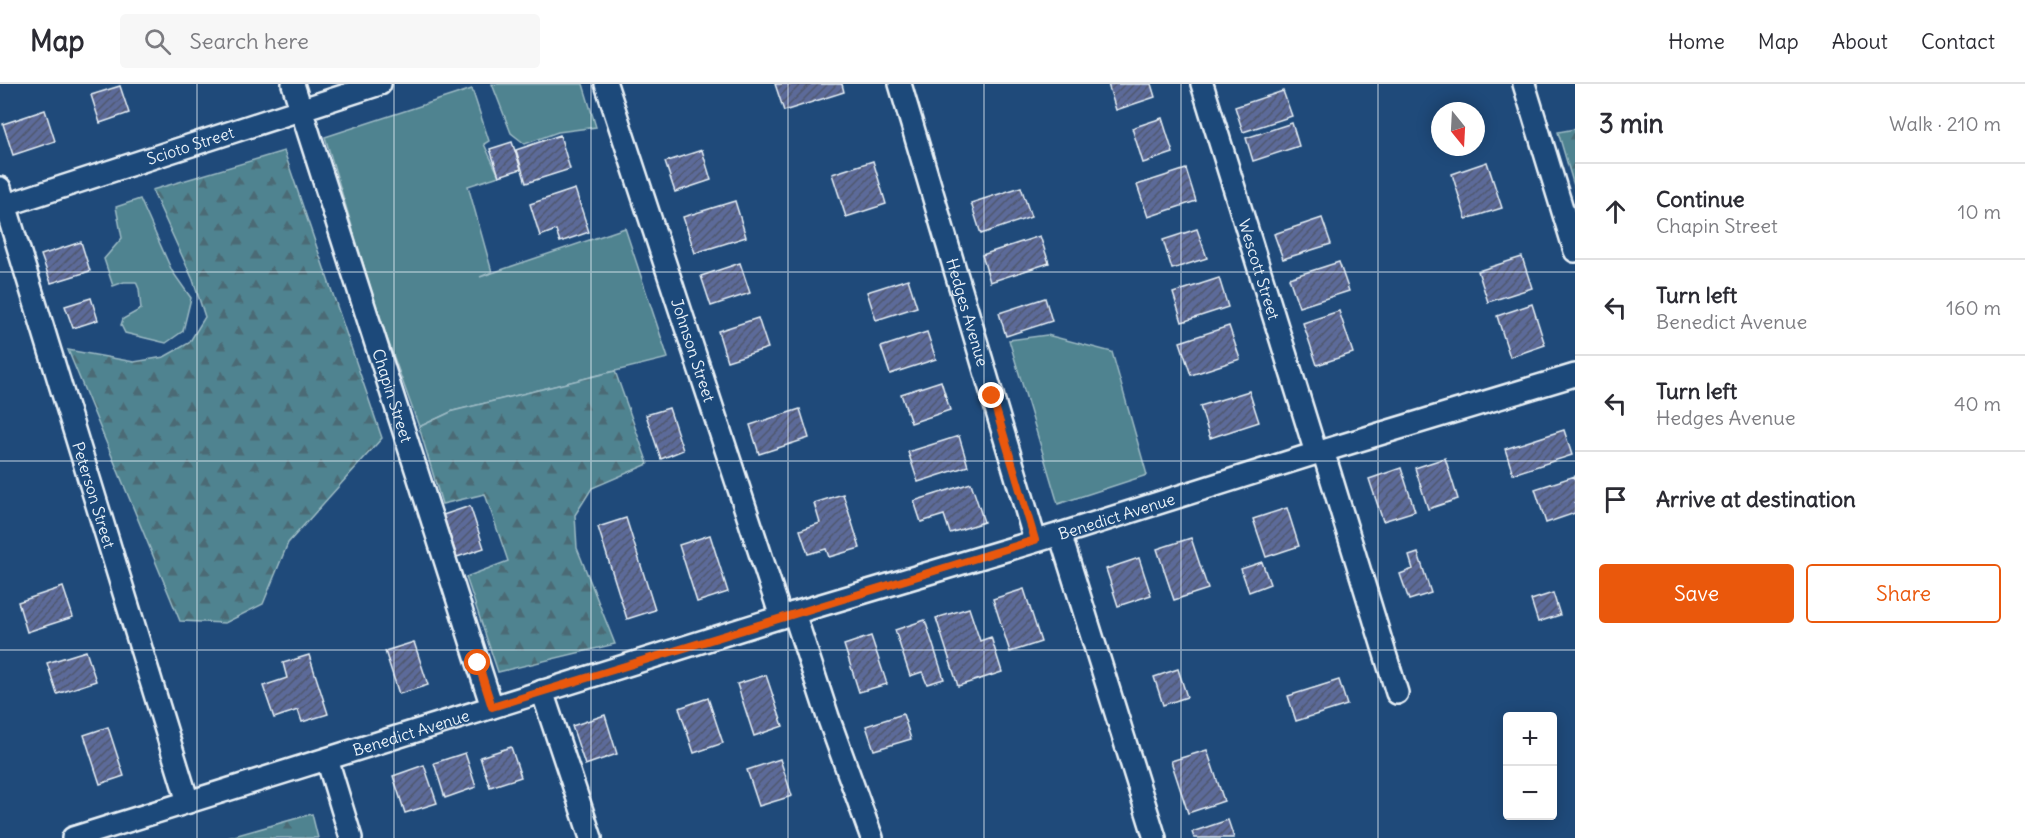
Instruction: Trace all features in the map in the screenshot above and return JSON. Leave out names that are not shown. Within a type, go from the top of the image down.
[{"type":"street","name":"Chapin Street","points":[[293,84],[492,707]]},
{"type":"street","name":"Scioto Street","points":[[2,200],[380,84]]},
{"type":"street","name":"Johnson Street","points":[[606,84],[788,615],[872,838]]},
{"type":"street","name":"Hedges Avenue","points":[[900,84],[1035,540]]},
{"type":"street","name":"Wescott Street","points":[[1202,84],[1397,693]]},
{"type":"street","points":[[1524,84],[1575,251]]},
{"type":"street","name":"Peterson Street","points":[[2,200],[188,802]]},
{"type":"street","name":"Benedict Avenue","points":[[73,838],[788,615],[1060,534],[1575,375]]},
{"type":"street","points":[[1060,534],[1155,838]]},
{"type":"street","points":[[542,691],[591,838]]},
{"type":"street","points":[[327,759],[351,838]]},
{"type":"green space","points":[[492,84],[583,84],[596,127],[558,132],[525,144],[511,133]]},
{"type":"green space","points":[[472,89],[489,141],[484,144],[499,176],[468,186],[492,272],[480,277],[625,228],[668,358],[453,411],[419,427],[378,313],[325,137]]},
{"type":"green space","points":[[1575,129],[1575,189],[1558,132]]},
{"type":"green space","points":[[284,151],[382,438],[288,543],[263,604],[225,623],[180,621],[68,350],[134,362],[164,357],[189,343],[205,317],[193,280],[152,190]]},
{"type":"green space","points":[[140,199],[172,271],[191,298],[183,331],[166,343],[125,333],[121,325],[123,319],[141,309],[139,289],[136,282],[124,282],[113,286],[104,259],[122,238],[116,207]]},
{"type":"green space","points":[[1047,335],[1112,352],[1147,475],[1058,504],[1009,340]]},
{"type":"green space","points":[[615,371],[648,464],[592,488],[575,515],[577,548],[615,644],[498,672],[466,577],[508,561],[485,494],[442,504],[419,427],[453,411]]},
{"type":"green space","points":[[312,814],[318,838],[227,838]]},
{"type":"building","points":[[775,84],[842,84],[844,92],[784,111]]},
{"type":"building","points":[[1108,84],[1151,84],[1155,97],[1116,110]]},
{"type":"building","points":[[120,86],[129,113],[100,123],[91,95]]},
{"type":"building","points":[[1283,91],[1292,116],[1243,132],[1235,107]]},
{"type":"building","points":[[45,110],[55,141],[13,155],[3,124]]},
{"type":"building","points":[[1162,118],[1173,153],[1143,163],[1132,128]]},
{"type":"building","points":[[1292,123],[1299,146],[1253,161],[1246,138]]},
{"type":"building","points":[[560,135],[570,169],[526,183],[516,150]]},
{"type":"building","points":[[512,142],[521,169],[499,176],[490,149]]},
{"type":"building","points":[[702,150],[711,180],[675,192],[665,162]]},
{"type":"building","points":[[873,161],[886,204],[846,217],[832,174]]},
{"type":"building","points":[[1487,162],[1502,208],[1466,219],[1452,174]]},
{"type":"building","points":[[1186,169],[1196,201],[1148,217],[1137,185]]},
{"type":"building","points":[[1021,187],[1031,217],[981,234],[971,203]]},
{"type":"building","points":[[575,189],[589,232],[560,242],[556,230],[540,236],[530,204]]},
{"type":"building","points":[[735,201],[746,237],[695,253],[683,217]]},
{"type":"building","points":[[1322,218],[1331,244],[1283,259],[1274,234]]},
{"type":"building","points":[[1197,229],[1207,258],[1172,269],[1163,240]]},
{"type":"building","points":[[1040,236],[1049,263],[990,282],[982,255]]},
{"type":"building","points":[[81,242],[90,271],[51,283],[41,255]]},
{"type":"building","points":[[1522,257],[1532,288],[1488,302],[1478,271]]},
{"type":"building","points":[[1339,262],[1349,291],[1299,307],[1289,278]]},
{"type":"building","points":[[740,263],[750,293],[711,306],[701,276]]},
{"type":"building","points":[[1219,278],[1228,307],[1182,322],[1173,293]]},
{"type":"building","points":[[908,279],[917,307],[876,320],[867,292]]},
{"type":"building","points":[[91,298],[98,320],[73,328],[65,306]]},
{"type":"building","points":[[1045,298],[1052,321],[1006,336],[999,313]]},
{"type":"building","points":[[1532,304],[1545,345],[1510,357],[1497,316]]},
{"type":"building","points":[[1339,311],[1353,353],[1317,365],[1303,323]]},
{"type":"building","points":[[758,318],[768,348],[727,361],[718,331]]},
{"type":"building","points":[[1229,326],[1240,359],[1191,375],[1180,342]]},
{"type":"building","points":[[927,332],[936,359],[890,374],[881,347]]},
{"type":"building","points":[[941,381],[950,410],[911,423],[901,394]]},
{"type":"building","points":[[1249,391],[1259,422],[1210,438],[1200,406]]},
{"type":"building","points":[[669,408],[683,450],[661,459],[646,415]]},
{"type":"building","points":[[800,409],[809,438],[759,454],[750,425]]},
{"type":"building","points":[[1564,430],[1572,455],[1513,474],[1505,449]]},
{"type":"building","points":[[959,436],[968,466],[918,482],[908,452]]},
{"type":"building","points":[[1445,458],[1458,499],[1428,509],[1415,468]]},
{"type":"building","points":[[1401,468],[1415,511],[1383,521],[1369,479]]},
{"type":"building","points":[[1575,476],[1575,513],[1546,523],[1535,489]]},
{"type":"building","points":[[971,483],[984,522],[950,533],[944,515],[921,522],[914,501]]},
{"type":"building","points":[[843,494],[860,548],[829,557],[826,549],[808,554],[800,530],[820,523],[814,503]]},
{"type":"building","points":[[470,506],[484,548],[457,557],[443,515]]},
{"type":"building","points":[[1287,508],[1299,546],[1266,557],[1253,519]]},
{"type":"building","points":[[626,518],[655,610],[627,619],[598,527]]},
{"type":"building","points":[[710,535],[728,592],[697,602],[679,545]]},
{"type":"building","points":[[1191,538],[1208,589],[1174,600],[1157,549]]},
{"type":"building","points":[[1418,553],[1431,593],[1409,600],[1400,574],[1413,569],[1409,556]]},
{"type":"building","points":[[1139,558],[1151,595],[1118,606],[1106,569]]},
{"type":"building","points":[[1262,562],[1270,584],[1249,592],[1241,569]]},
{"type":"building","points":[[63,587],[73,617],[27,632],[18,602]]},
{"type":"building","points":[[1024,589],[1041,642],[1010,652],[993,599]]},
{"type":"building","points":[[1553,593],[1560,615],[1538,622],[1531,600]]},
{"type":"building","points":[[969,608],[980,641],[991,637],[1002,672],[958,686],[936,618]]},
{"type":"building","points":[[925,620],[944,679],[927,684],[922,672],[910,676],[895,630]]},
{"type":"building","points":[[871,636],[887,684],[859,692],[844,645]]},
{"type":"building","points":[[414,642],[428,685],[399,694],[385,651]]},
{"type":"building","points":[[86,651],[96,681],[57,694],[47,663]]},
{"type":"building","points":[[309,655],[328,714],[302,722],[298,710],[274,718],[263,686],[287,678],[283,663]]},
{"type":"building","points":[[1178,669],[1187,697],[1163,705],[1154,677]]},
{"type":"building","points":[[766,675],[783,726],[754,736],[737,684]]},
{"type":"building","points":[[1339,680],[1347,705],[1296,721],[1288,696]]},
{"type":"building","points":[[708,698],[723,743],[694,753],[679,708]]},
{"type":"building","points":[[903,714],[911,739],[874,750],[866,726]]},
{"type":"building","points":[[605,715],[617,754],[585,765],[572,726]]},
{"type":"building","points":[[108,727],[124,776],[100,784],[84,735]]},
{"type":"building","points":[[511,747],[521,777],[490,787],[480,757]]},
{"type":"building","points":[[1207,750],[1224,801],[1188,813],[1171,761]]},
{"type":"building","points":[[465,753],[476,787],[445,798],[434,763]]},
{"type":"building","points":[[780,759],[792,796],[759,806],[747,770]]},
{"type":"building","points":[[424,765],[437,803],[405,813],[393,776]]},
{"type":"building","points":[[1228,820],[1234,838],[1194,838],[1192,832]]},
{"type":"route","points":[[478,663],[492,707],[1035,540],[992,396]]}]
